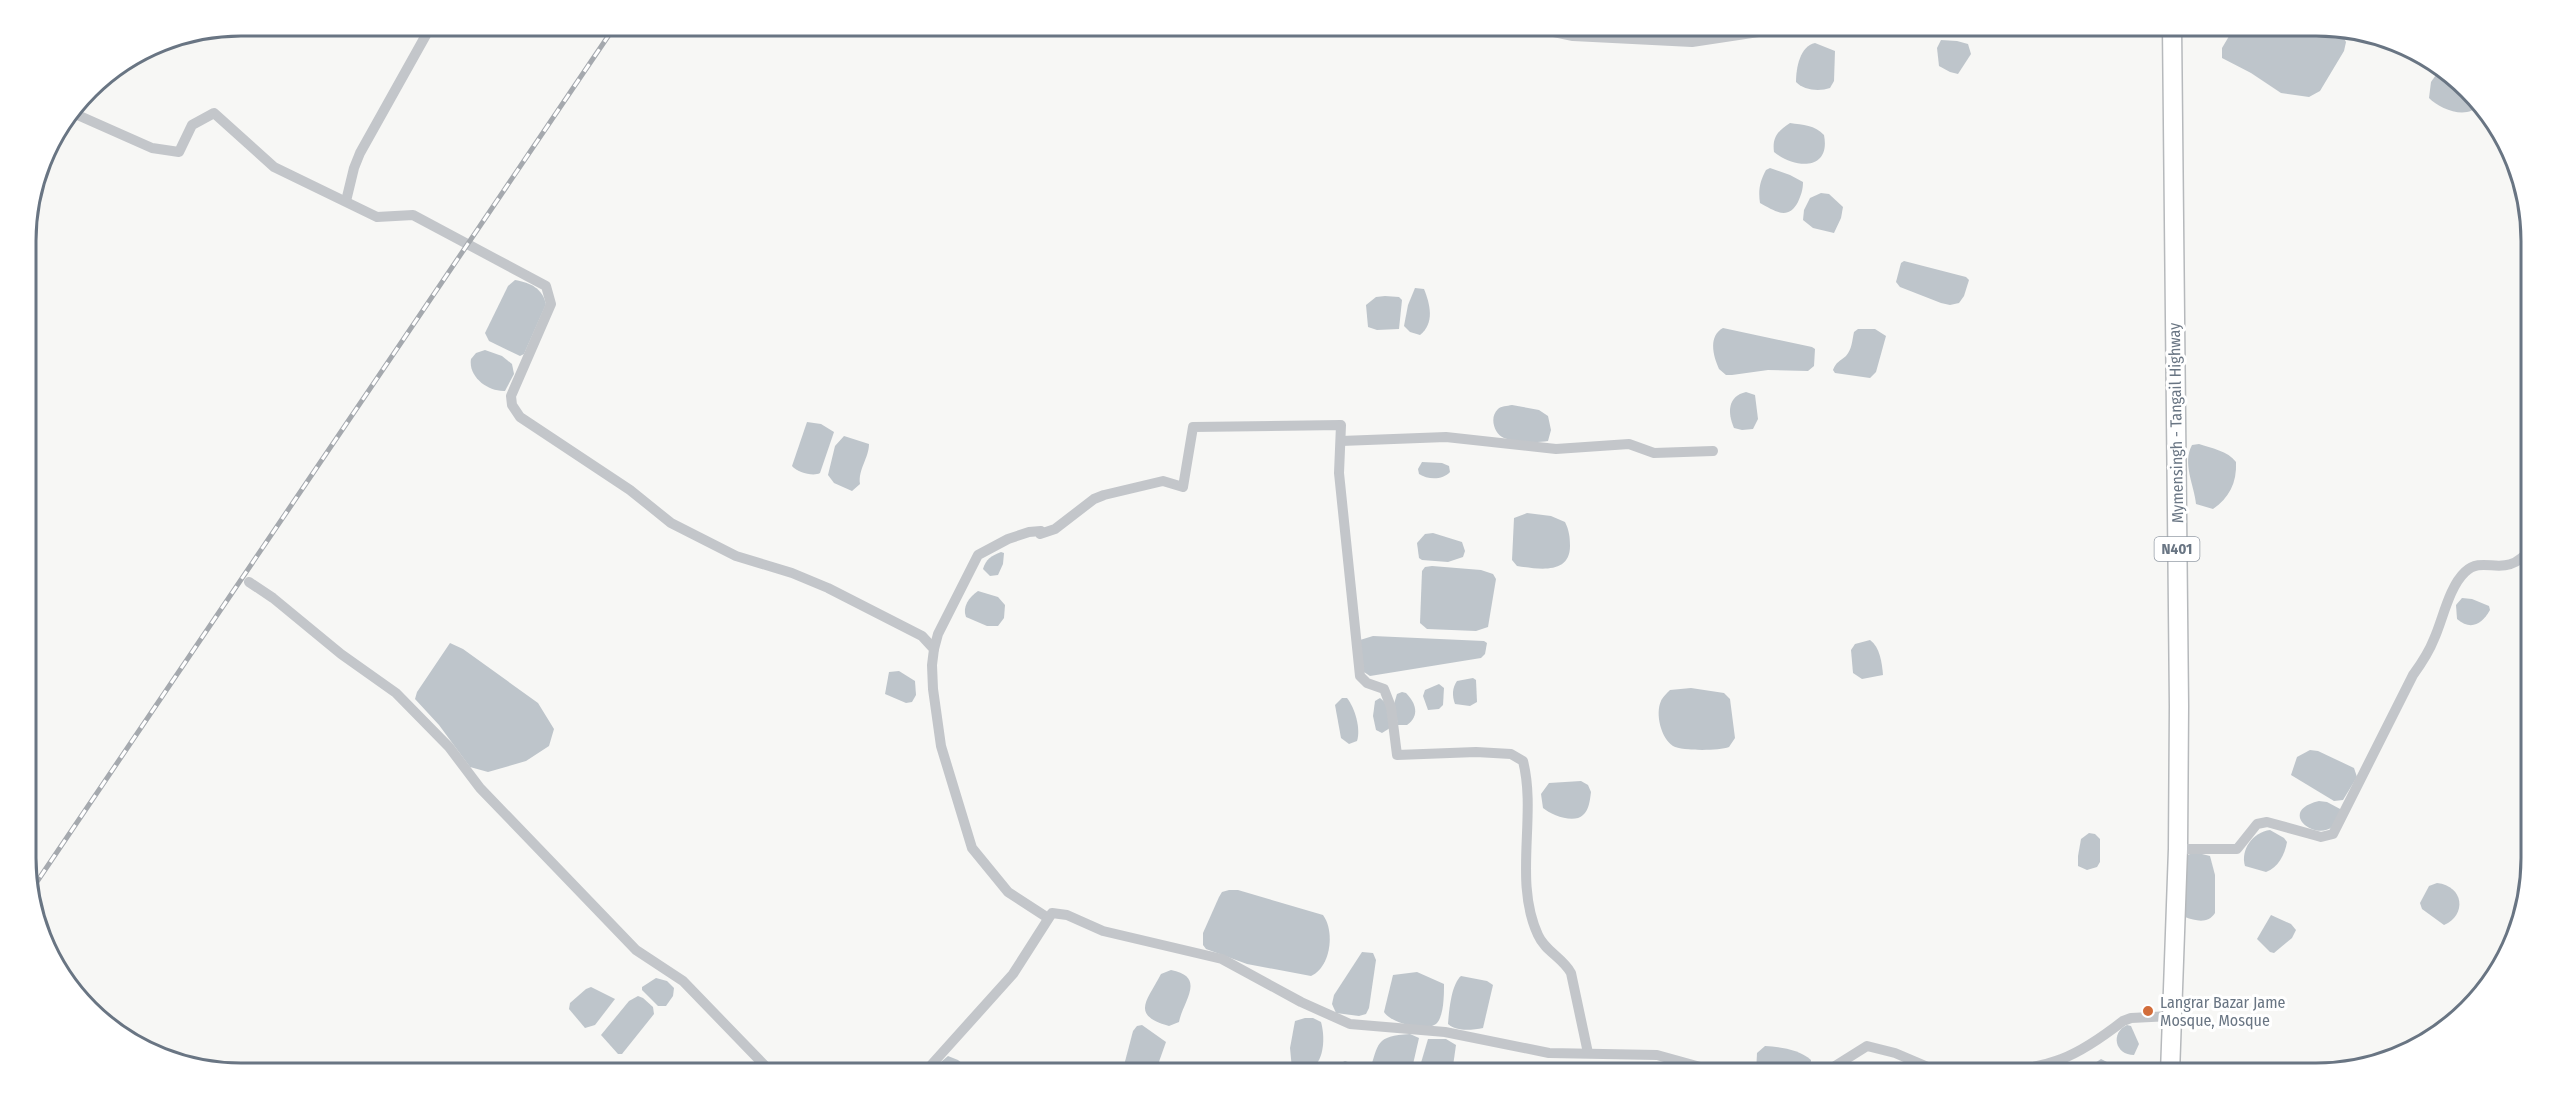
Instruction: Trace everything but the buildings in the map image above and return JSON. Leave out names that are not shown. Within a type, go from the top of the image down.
[{"type":"highway","name":"Mymensingh - Tangail Highway","points":[[2169,1063],[2178,849],[2179,683],[2172,36]]},
{"type":"street","points":[[345,201],[360,153],[425,36]]},
{"type":"street","points":[[1573,36],[1692,42],[1732,36]]},
{"type":"street","points":[[79,115],[152,148],[179,152],[192,125],[214,113],[274,167],[377,217],[413,215],[546,286],[551,304],[511,396],[512,405],[520,417],[630,490],[671,523],[736,556],[792,573],[828,588],[922,636],[934,649]]},
{"type":"street","points":[[1048,918],[1008,892],[972,848],[941,746],[933,689],[934,649],[938,634],[978,555],[1008,539],[1029,532],[1041,531],[1040,534],[1054,529],[1094,499],[1104,495],[1163,481],[1183,487],[1193,427],[1341,425],[1339,473],[1360,676],[1367,683],[1384,689],[1390,707],[1397,755],[1476,752],[1511,754],[1523,761],[1527,777],[1525,850],[1530,909],[1538,936],[1554,956],[1565,963],[1571,973],[1588,1053]]},
{"type":"street","points":[[1341,441],[1446,437],[1556,449],[1629,444],[1654,453],[1713,451]]},
{"type":"street","points":[[2178,849],[2237,849],[2257,824],[2267,822],[2314,836],[2333,834],[2413,675],[2424,660],[2451,595],[2465,572],[2476,566],[2513,566],[2521,560]]},
{"type":"street","points":[[249,582],[403,699],[449,747],[487,797],[636,950],[683,981],[762,1063]]},
{"type":"street","points":[[933,1063],[1013,974],[1052,913],[1067,915],[1103,931],[1222,959],[1301,1002],[1350,1024],[1445,1032],[1549,1053],[1657,1055],[1686,1063]]},
{"type":"street","points":[[2050,1063],[2076,1054],[2123,1021],[2131,1018],[2171,1016]]},
{"type":"street","points":[[1840,1063],[1867,1046],[1895,1053],[1918,1063]]},
{"type":"shaded area","points":[[2229,36],[2316,36],[2344,38],[2346,42],[2344,51],[2320,91],[2309,97],[2281,93],[2251,73],[2222,58],[2222,48]]},
{"type":"shaded area","points":[[1941,40],[1968,44],[1971,54],[1958,74],[1939,66],[1937,48]]},
{"type":"shaded area","points":[[1815,43],[1835,51],[1834,81],[1830,88],[1812,90],[1796,82],[1802,53]]},
{"type":"shaded area","points":[[2436,75],[2441,78],[2473,109],[2468,112],[2454,112],[2440,106],[2429,98],[2431,82]]},
{"type":"shaded area","points":[[1790,123],[1813,127],[1824,135],[1825,147],[1817,161],[1801,164],[1782,158],[1774,152],[1777,135]]},
{"type":"shaded area","points":[[1770,168],[1803,182],[1798,202],[1786,213],[1760,203],[1761,182],[1766,170]]},
{"type":"shaded area","points":[[1821,193],[1829,194],[1843,207],[1834,233],[1813,228],[1803,220],[1804,210],[1810,198]]},
{"type":"shaded area","points":[[1904,261],[1966,277],[1969,280],[1964,296],[1959,303],[1950,305],[1900,287],[1896,282],[1901,263]]},
{"type":"shaded area","points":[[515,280],[539,290],[546,304],[524,354],[520,356],[489,341],[485,333],[508,286]]},
{"type":"shaded area","points":[[1415,288],[1424,289],[1430,313],[1428,325],[1420,335],[1410,332],[1404,326],[1408,305]]},
{"type":"shaded area","points":[[1376,297],[1399,297],[1402,300],[1399,329],[1377,330],[1368,327],[1366,305]]},
{"type":"shaded area","points":[[1723,328],[1812,347],[1815,349],[1814,366],[1808,371],[1768,370],[1726,375],[1719,369],[1713,347],[1715,336]]},
{"type":"shaded area","points":[[1858,329],[1875,329],[1886,336],[1876,372],[1870,378],[1835,373],[1833,370],[1848,353],[1854,332]]},
{"type":"shaded area","points":[[485,350],[502,356],[512,364],[514,374],[505,391],[486,386],[473,372],[471,359],[476,353]]},
{"type":"shaded area","points":[[1746,392],[1755,395],[1758,419],[1753,429],[1742,430],[1734,428],[1730,411],[1732,401]]},
{"type":"shaded area","points":[[1512,405],[1539,410],[1548,416],[1551,430],[1548,441],[1520,441],[1504,438],[1498,433],[1493,421],[1495,412],[1499,408]]},
{"type":"shaded area","points":[[807,422],[821,424],[834,432],[820,473],[817,474],[805,473],[792,466]]},
{"type":"shaded area","points":[[844,436],[869,444],[860,484],[852,491],[834,483],[828,475],[835,446]]},
{"type":"shaded area","points":[[2199,444],[2224,453],[2236,462],[2231,489],[2213,509],[2196,504],[2188,467],[2192,445]]},
{"type":"shaded area","points":[[1422,462],[1442,463],[1449,466],[1450,472],[1439,478],[1423,476],[1419,474],[1418,469]]},
{"type":"shaded area","points":[[1527,513],[1551,516],[1565,522],[1570,546],[1565,562],[1559,566],[1543,569],[1517,566],[1512,560],[1514,518]]},
{"type":"shaded area","points":[[1433,533],[1462,542],[1465,551],[1463,557],[1448,562],[1419,558],[1417,543],[1425,534]]},
{"type":"shaded area","points":[[1001,552],[1004,553],[1003,564],[998,575],[990,576],[983,569],[984,566],[989,558]]},
{"type":"shaded area","points":[[1425,567],[1481,570],[1493,574],[1496,579],[1488,627],[1476,631],[1427,629],[1420,623],[1422,571]]},
{"type":"shaded area","points":[[978,591],[998,597],[1005,605],[1004,618],[998,626],[987,626],[966,617],[967,602]]},
{"type":"shaded area","points":[[2462,598],[2472,599],[2489,606],[2490,610],[2476,624],[2462,623],[2457,619],[2456,605]]},
{"type":"shaded area","points":[[1373,636],[1484,641],[1487,643],[1485,654],[1481,658],[1370,676],[1364,672],[1360,640]]},
{"type":"shaded area","points":[[1870,640],[1878,651],[1883,675],[1862,679],[1853,673],[1851,650],[1855,644]]},
{"type":"shaded area","points":[[450,643],[463,649],[538,703],[554,729],[549,746],[526,761],[488,772],[470,767],[439,725],[415,699],[417,692]]},
{"type":"shaded area","points":[[899,671],[915,681],[916,695],[912,702],[906,703],[885,694],[889,672]]},
{"type":"shaded area","points":[[1473,678],[1476,680],[1477,702],[1470,706],[1455,704],[1453,692],[1457,681]]},
{"type":"shaded area","points":[[1439,684],[1444,688],[1443,705],[1439,709],[1428,710],[1423,696],[1425,690]]},
{"type":"shaded area","points":[[1691,688],[1724,693],[1730,699],[1735,738],[1729,747],[1709,750],[1684,749],[1673,746],[1665,737],[1659,719],[1659,706],[1662,700],[1670,690]]},
{"type":"shaded area","points":[[1406,693],[1415,709],[1414,718],[1407,725],[1398,725],[1394,704],[1397,694]]},
{"type":"shaded area","points":[[1342,698],[1347,698],[1350,702],[1358,725],[1357,741],[1349,744],[1341,738],[1335,705]]},
{"type":"shaded area","points":[[1380,698],[1387,704],[1390,728],[1382,733],[1376,730],[1373,716],[1375,701]]},
{"type":"shaded area","points":[[2310,750],[2318,751],[2354,768],[2357,777],[2343,800],[2334,801],[2291,775],[2297,757]]},
{"type":"shaded area","points":[[1581,781],[1588,785],[1591,792],[1588,808],[1579,818],[1568,819],[1557,816],[1543,808],[1541,794],[1549,783]]},
{"type":"shaded area","points":[[2319,801],[2327,802],[2342,810],[2333,826],[2325,830],[2309,828],[2300,817],[2301,811]]},
{"type":"shaded area","points":[[2270,830],[2287,842],[2280,860],[2266,872],[2245,866],[2244,854],[2249,843],[2258,834]]},
{"type":"shaded area","points":[[2089,833],[2095,834],[2100,839],[2100,862],[2097,867],[2087,870],[2078,866],[2078,856],[2081,839]]},
{"type":"shaded area","points":[[2194,852],[2210,856],[2215,875],[2215,913],[2209,919],[2202,921],[2193,920],[2183,914],[2185,862],[2188,855]]},
{"type":"shaded area","points":[[2437,883],[2453,889],[2459,901],[2456,915],[2444,925],[2422,909],[2420,903],[2429,886]]},
{"type":"shaded area","points":[[1238,890],[1323,915],[1327,922],[1330,939],[1327,957],[1318,971],[1311,976],[1247,964],[1206,949],[1203,945],[1203,933],[1222,892]]},
{"type":"shaded area","points":[[2271,915],[2291,924],[2296,930],[2292,938],[2274,953],[2257,939]]},
{"type":"shaded area","points":[[1362,952],[1373,953],[1376,960],[1369,1008],[1366,1014],[1359,1016],[1336,1013],[1332,1004],[1334,995]]},
{"type":"shaded area","points":[[1171,970],[1182,973],[1188,978],[1190,991],[1179,1022],[1169,1026],[1149,1017],[1145,1006],[1161,974]]},
{"type":"shaded area","points":[[1417,972],[1444,984],[1441,1015],[1437,1023],[1432,1026],[1418,1027],[1401,1023],[1384,1012],[1393,975]]},
{"type":"shaded area","points":[[1461,976],[1487,981],[1493,985],[1483,1028],[1460,1029],[1448,1024],[1453,992]]},
{"type":"shaded area","points":[[656,978],[667,981],[674,988],[673,996],[666,1006],[658,1006],[642,990],[642,987]]},
{"type":"shaded area","points":[[591,987],[615,999],[595,1025],[585,1028],[569,1009],[570,1003]]},
{"type":"shaded area","points":[[638,996],[653,1007],[654,1014],[622,1054],[618,1054],[601,1035],[629,1001]]},
{"type":"shaded area","points":[[1313,1018],[1321,1022],[1323,1045],[1316,1063],[1291,1063],[1290,1048],[1295,1021]]},
{"type":"shaded area","points":[[1142,1025],[1166,1042],[1159,1063],[1125,1063],[1133,1031],[1137,1026]]},
{"type":"shaded area","points":[[2127,1025],[2131,1026],[2139,1044],[2134,1055],[2122,1051],[2117,1043],[2118,1033]]},
{"type":"shaded area","points":[[1410,1034],[1419,1038],[1413,1063],[1372,1063],[1380,1043],[1384,1039]]},
{"type":"shaded area","points":[[1428,1039],[1446,1039],[1456,1045],[1453,1063],[1421,1063]]},
{"type":"shaded area","points":[[1765,1046],[1789,1049],[1806,1056],[1811,1060],[1811,1063],[1756,1063],[1757,1053]]},
{"type":"shaded area","points":[[948,1056],[962,1063],[940,1063]]},
{"type":"shaded area","points":[[2101,1059],[2109,1063],[2095,1063]]},
{"type":"railway","points":[[38,881],[608,36]]},
{"type":"place","name":"Langrar Bazar Jame Mosque, Mosque","points":[[2148,1011]]}]
